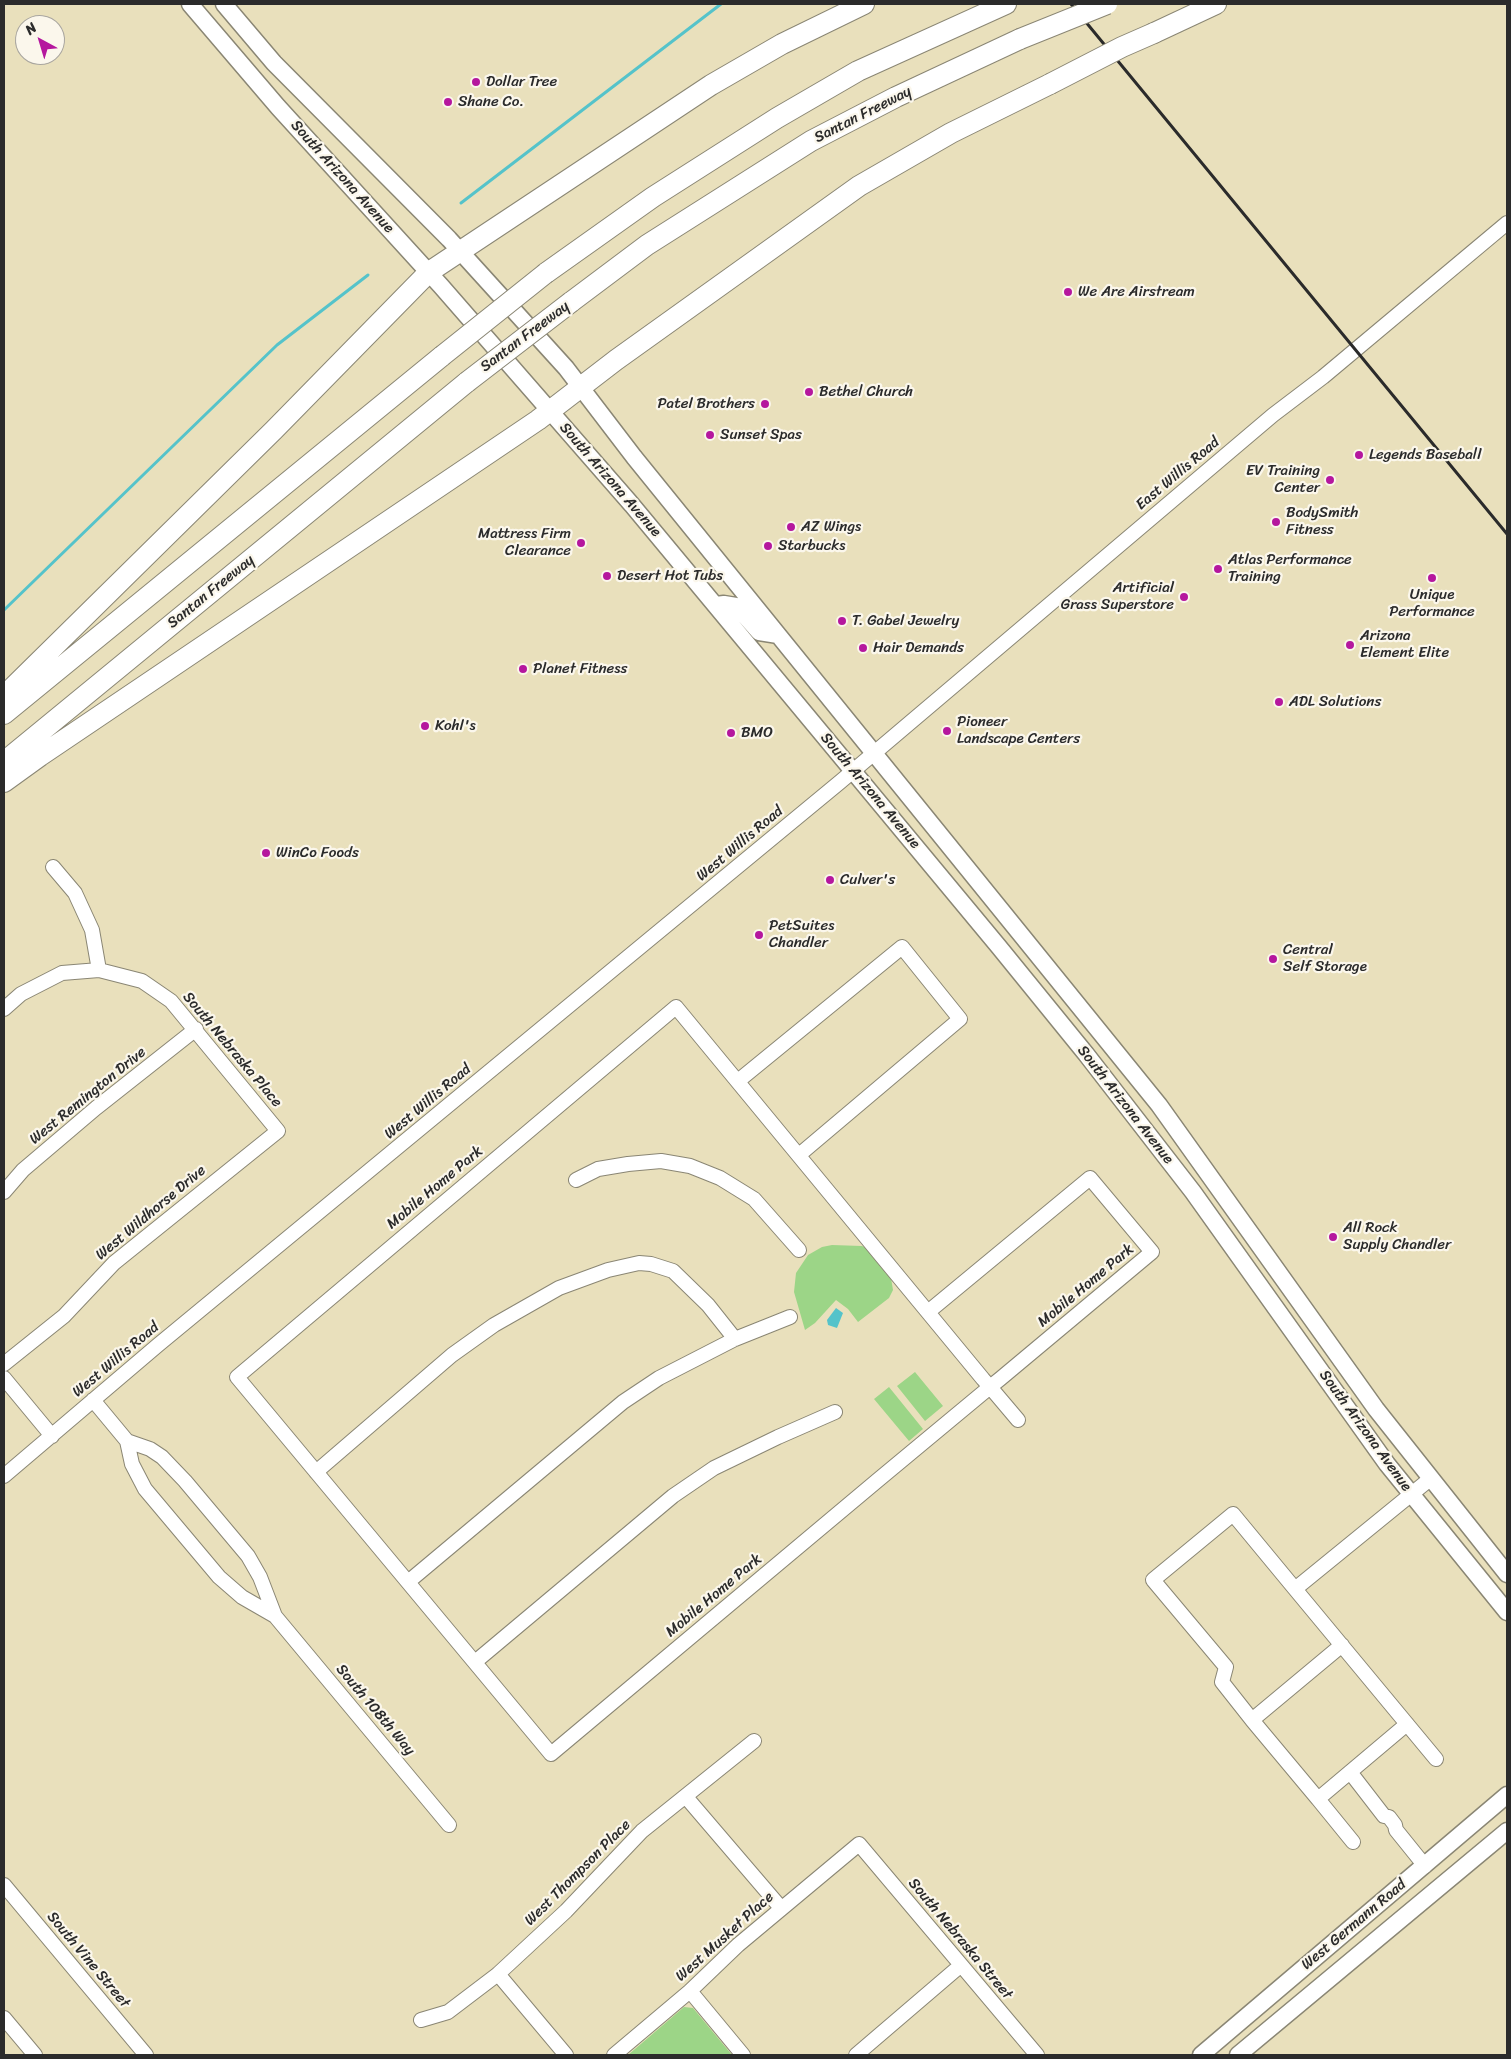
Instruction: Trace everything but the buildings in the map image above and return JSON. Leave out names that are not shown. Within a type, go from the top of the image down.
[{"type":"highway","points":[[4,696],[274,430],[428,272],[711,84],[782,44],[864,4]]},
{"type":"highway","name":"Santan Freeway","points":[[4,762],[467,382],[647,245],[811,141],[896,97],[1020,39],[1106,4]]},
{"type":"highway","points":[[4,782],[550,410],[860,186],[952,133],[1114,51],[1216,4]]},
{"type":"highway","points":[[4,714],[546,273],[654,197],[777,118],[858,71],[999,7]]},
{"type":"main road","name":"South Arizona Avenue","points":[[190,4],[278,107],[550,410],[716,605],[1086,1054],[1187,1185],[1387,1464],[1507,1612]]},
{"type":"main road","name":"South Arizona Avenue","points":[[224,4],[280,70],[460,251],[566,368],[873,754],[1158,1105],[1376,1409],[1507,1574]]},
{"type":"main road","points":[[716,605],[736,606],[759,632],[778,634]]},
{"type":"main road","name":"West Germann Road","points":[[1202,2055],[1507,1795]]},
{"type":"main road","name":"West Germann Road","points":[[1238,2055],[1507,1831]]},
{"type":"main road","points":[[1376,1907],[1392,1927]]},
{"type":"street","name":"East Willis Road","points":[[873,754],[1266,421],[1324,377],[1507,223]]},
{"type":"street","name":"West Willis Road","points":[[4,1476],[93,1400],[873,754]]},
{"type":"street","points":[[4,1009],[21,994],[62,974],[99,970],[92,930],[75,894],[53,867]]},
{"type":"street","points":[[738,1081],[902,947],[960,1019],[799,1155]]},
{"type":"street","name":"South Nebraska Place","points":[[99,970],[142,981],[171,1001],[196,1029],[278,1131]]},
{"type":"street","name":"Mobile Home Park","points":[[928,1312],[1090,1178],[1152,1252],[990,1387],[552,1754],[237,1376],[676,1007],[738,1081],[928,1312],[990,1387],[1018,1420]]},
{"type":"street","name":"West Remington Drive","points":[[4,1192],[23,1170],[89,1114],[196,1029]]},
{"type":"street","name":"West Wildhorse Drive","points":[[4,1364],[64,1316],[114,1263],[278,1131]]},
{"type":"street","points":[[576,1180],[598,1169],[628,1164],[661,1161],[690,1166],[720,1178],[754,1199],[799,1250]]},
{"type":"street","points":[[316,1472],[452,1355],[494,1325],[559,1288],[608,1270],[639,1263],[651,1264],[673,1271],[708,1305],[735,1339]]},
{"type":"street","points":[[408,1582],[623,1402],[660,1378],[735,1339],[790,1317]]},
{"type":"street","points":[[4,1378],[52,1436]]},
{"type":"street","name":"South 108th Way","points":[[93,1400],[127,1441],[132,1464],[145,1489],[219,1578],[242,1597],[275,1616]]},
{"type":"street","points":[[475,1662],[673,1496],[714,1468],[778,1436],[835,1412]]},
{"type":"street","name":"South 108th Way","points":[[127,1441],[150,1449],[162,1457],[185,1481],[254,1564],[275,1616],[449,1825]]},
{"type":"street","points":[[1295,1589],[1430,1479]]},
{"type":"street","points":[[1353,1842],[1222,1682],[1226,1667],[1153,1580],[1233,1514],[1436,1759]]},
{"type":"street","points":[[1252,1720],[1342,1645]]},
{"type":"street","points":[[1318,1799],[1407,1724]]},
{"type":"street","name":"West Thompson Place","points":[[421,2020],[448,2012],[498,1974],[566,1911],[642,1831],[754,1741]]},
{"type":"street","points":[[1350,1772],[1384,1816],[1389,1818],[1395,1825],[1396,1830],[1425,1866]]},
{"type":"street","points":[[686,1797],[781,1908]]},
{"type":"street","name":"West Musket Place","points":[[614,2055],[690,1991],[738,1945],[859,1844]]},
{"type":"street","name":"South Nebraska Street","points":[[859,1844],[1037,2055]]},
{"type":"street","name":"South Vine Street","points":[[4,1885],[146,2055]]},
{"type":"street","points":[[856,2055],[960,1966]]},
{"type":"street","points":[[498,1974],[566,2055]]},
{"type":"street","points":[[690,1991],[743,2055]]},
{"type":"street","points":[[4,2018],[34,2055]]},
{"type":"green space","points":[[832,1245],[862,1246],[866,1248],[891,1278],[893,1290],[889,1298],[858,1322],[848,1309],[836,1300],[815,1323],[805,1330],[794,1292],[796,1273],[808,1255],[822,1247]]},
{"type":"green space","points":[[915,1372],[943,1406],[925,1421],[897,1386]]},
{"type":"green space","points":[[889,1387],[923,1429],[909,1441],[874,1399]]},
{"type":"green space","points":[[684,2007],[693,2008],[732,2055],[628,2055]]},
{"type":"water","points":[[836,1308],[843,1313],[837,1328],[828,1325],[827,1320]]},
{"type":"waterway","points":[[461,203],[721,4]]},
{"type":"waterway","points":[[4,610],[277,345],[368,275]]},
{"type":"railway","points":[[1071,4],[1507,534]]},
{"type":"place","name":"Dollar Tree","points":[[476,82]]},
{"type":"place","name":"Shane Co.","points":[[448,102]]},
{"type":"place","name":"We Are Airstream","points":[[1068,292]]},
{"type":"place","name":"Bethel Church","points":[[809,392]]},
{"type":"place","name":"Patel Brothers","points":[[765,404]]},
{"type":"place","name":"Sunset Spas","points":[[710,435]]},
{"type":"place","name":"Legends Baseball","points":[[1359,455]]},
{"type":"place","name":"EV Training Center","points":[[1330,480]]},
{"type":"place","name":"BodySmith Fitness","points":[[1276,522]]},
{"type":"place","name":"AZ Wings","points":[[791,527]]},
{"type":"place","name":"Mattress Firm Clearance","points":[[581,543]]},
{"type":"place","name":"Starbucks","points":[[768,546]]},
{"type":"place","name":"Atlas Performance Training","points":[[1218,569]]},
{"type":"place","name":"Desert Hot Tubs","points":[[607,576]]},
{"type":"place","name":"Unique Performance","points":[[1432,578]]},
{"type":"place","name":"Artificial Grass Superstore","points":[[1184,597]]},
{"type":"place","name":"T. Gabel Jewelry","points":[[842,621]]},
{"type":"place","name":"Arizona Element Elite","points":[[1350,645]]},
{"type":"place","name":"Hair Demands","points":[[863,648]]},
{"type":"place","name":"Planet Fitness","points":[[523,669]]},
{"type":"place","name":"ADL Solutions","points":[[1279,702]]},
{"type":"place","name":"Kohl's","points":[[425,726]]},
{"type":"place","name":"Pioneer Landscape Centers","points":[[947,731]]},
{"type":"place","name":"BMO","points":[[731,733]]},
{"type":"place","name":"WinCo Foods","points":[[266,853]]},
{"type":"place","name":"Culver's","points":[[830,880]]},
{"type":"place","name":"PetSuites Chandler","points":[[759,935]]},
{"type":"place","name":"Central Self Storage","points":[[1273,959]]},
{"type":"place","name":"All Rock Supply Chandler","points":[[1333,1237]]}]
